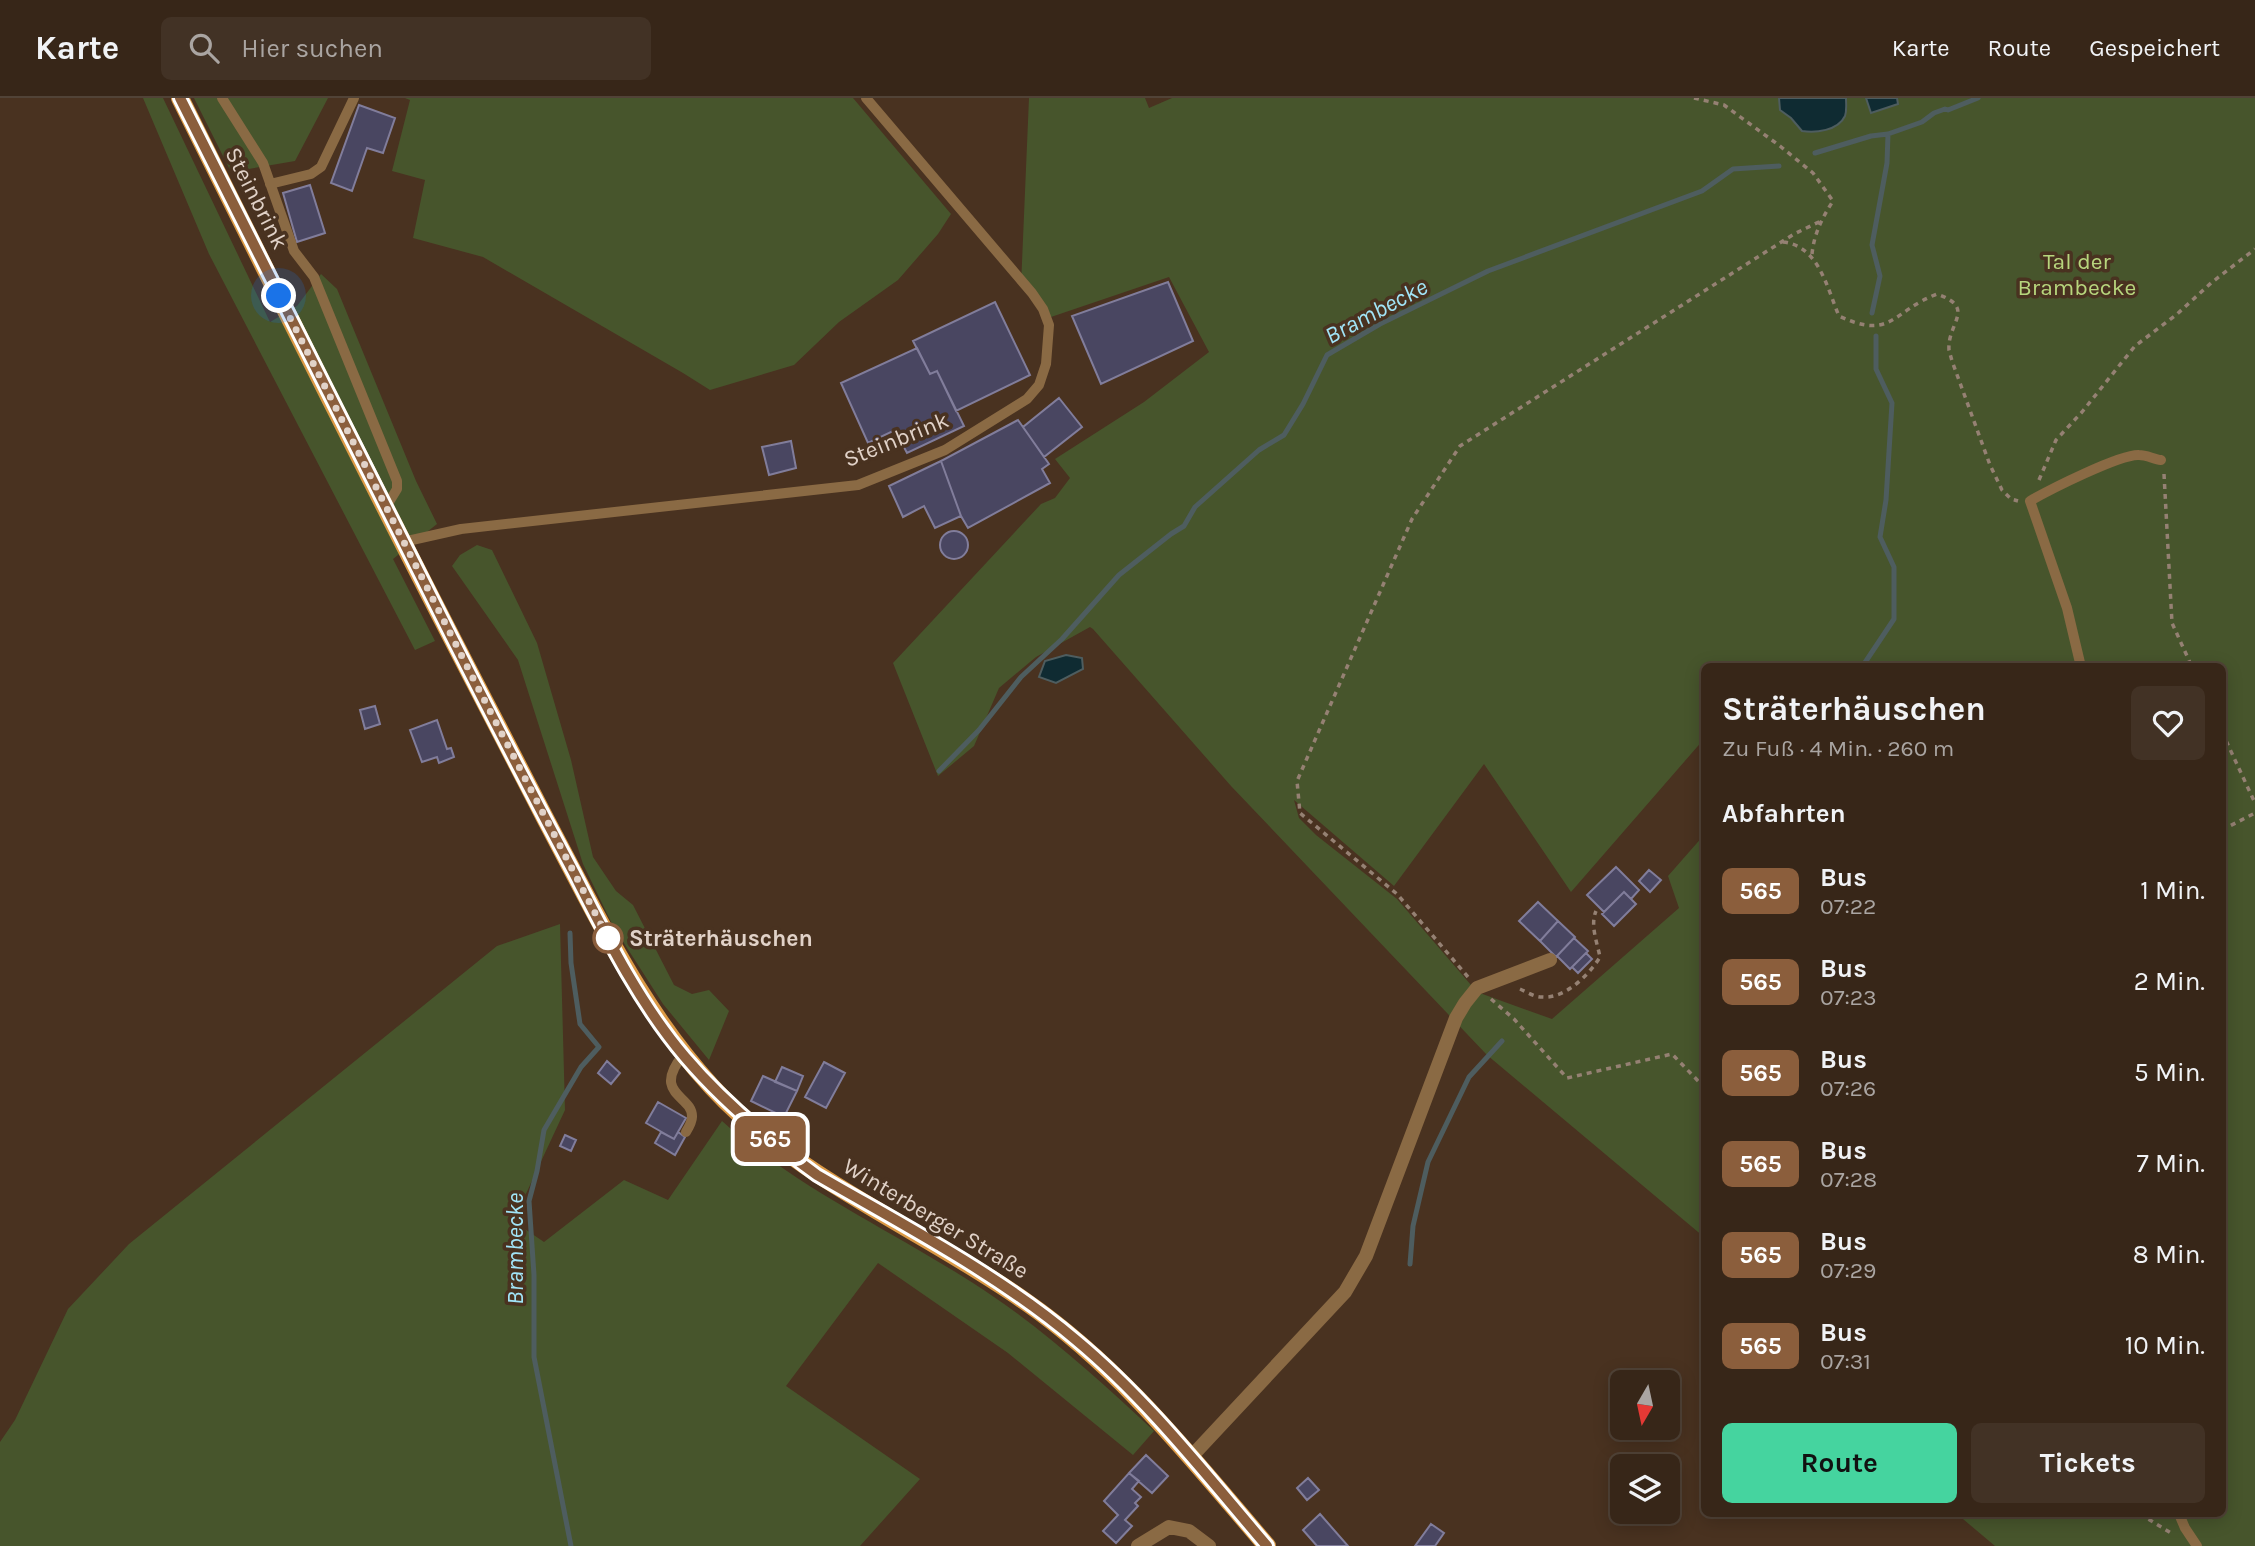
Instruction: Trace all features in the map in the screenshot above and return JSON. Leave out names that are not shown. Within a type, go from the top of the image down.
[{"type":"main road","name":"Steinbrink","points":[[180,98],[403,542],[601,924],[650,1008]]},
{"type":"main road","name":"Winterberger Straße","points":[[650,1008],[683,1055],[748,1122],[817,1175],[984,1273],[1074,1338],[1139,1400],[1267,1546]]},
{"type":"street","points":[[1191,1457],[1345,1292],[1366,1256],[1455,1018],[1465,1003],[1477,988],[1550,960]]},
{"type":"street","points":[[1138,1546],[1169,1527],[1189,1531],[1209,1546]]},
{"type":"lane","name":"Steinbrink","points":[[222,98],[263,163],[294,251],[314,277],[397,481],[397,489],[386,507]]},
{"type":"lane","points":[[270,184],[311,174],[321,167],[354,98]]},
{"type":"lane","name":"Steinbrink","points":[[403,542],[461,529],[858,485],[945,450],[1027,400],[1039,385],[1046,364],[1049,325],[1042,309],[1032,293],[866,98]]},
{"type":"lane","points":[[2080,663],[2067,608],[2031,501],[2125,457],[2140,455],[2161,460]]},
{"type":"lane","points":[[683,1055],[674,1067],[670,1080],[678,1096],[691,1110],[693,1119],[686,1132]]},
{"type":"lane","points":[[2180,1517],[2197,1546]]},
{"type":"path","points":[[1694,98],[1724,105],[1813,173],[1833,201],[1821,221],[1813,243],[1812,256]]},
{"type":"path","points":[[1701,1084],[1672,1054],[1567,1079],[1514,1019],[1477,988],[1398,894],[1300,813],[1297,781],[1412,519],[1460,446],[1781,242],[1821,221]]},
{"type":"path","points":[[1781,242],[1791,243],[1812,256],[1839,316],[1856,324],[1872,327],[1884,325],[1921,300],[1937,294],[1951,299],[1957,306],[1958,319],[1949,348],[1984,450],[2002,490],[2011,499],[2022,502],[2031,501],[2056,440],[2135,346],[2255,249]]},
{"type":"path","points":[[2161,460],[2165,481],[2172,623],[2191,663]]},
{"type":"path","points":[[2226,741],[2255,803]]},
{"type":"path","points":[[2226,828],[2255,813]]},
{"type":"path","points":[[1500,979],[1544,998],[1559,994],[1574,985],[1592,971],[1600,957],[1595,933],[1596,911]]},
{"type":"path","points":[[2145,1517],[2181,1539]]},
{"type":"green space","points":[[143,98],[163,98],[270,322],[297,306],[321,274],[337,289],[416,481],[437,524],[393,559],[435,641],[415,650],[209,254]]},
{"type":"green space","points":[[194,98],[328,98],[295,161],[231,172]]},
{"type":"green space","points":[[405,98],[853,98],[951,214],[938,234],[898,280],[839,322],[794,365],[710,390],[483,257],[413,238],[425,180],[392,171],[410,100]]},
{"type":"green space","name":"Tal der Brambecke","points":[[1029,98],[1145,98],[1149,108],[1172,98],[2255,98],[2255,1546],[1995,1546],[1961,1517],[2226,1517],[2226,663],[1701,663],[1701,742],[1571,892],[1484,764],[1394,886],[1294,800],[1299,818],[1316,835],[1397,899],[1477,992],[1552,1019],[1679,908],[1668,876],[1701,838],[1701,1234],[1487,1055],[1231,786],[1090,627],[1036,657],[999,688],[974,746],[938,776],[893,663],[1041,504],[1055,498],[1070,478],[1055,459],[1144,402],[1209,352],[1169,277],[1051,317],[1021,286]]},
{"type":"green space","points":[[477,545],[492,550],[537,643],[571,760],[593,857],[616,891],[633,905],[674,985],[692,994],[709,990],[729,1011],[709,1060],[663,1004],[613,926],[583,864],[518,660],[452,566],[460,555]]},
{"type":"green space","points":[[560,924],[565,1110],[524,1198],[522,1227],[544,1242],[624,1180],[668,1200],[722,1121],[781,1167],[973,1283],[1044,1334],[1154,1431],[1133,1455],[1008,1353],[878,1263],[786,1386],[920,1479],[860,1546],[0,1546],[0,1442],[15,1420],[68,1309],[129,1244],[497,946]]},
{"type":"water","points":[[1779,98],[1846,98],[1846,114],[1842,121],[1832,128],[1802,131],[1780,110]]},
{"type":"water","points":[[1866,98],[1897,98],[1898,104],[1871,113]]},
{"type":"water","points":[[1066,655],[1082,658],[1083,669],[1056,683],[1039,677],[1045,661]]},
{"type":"building","points":[[359,105],[395,118],[383,153],[367,148],[352,191],[331,183]]},
{"type":"building","points":[[310,185],[325,233],[297,242],[283,193]]},
{"type":"building","points":[[1168,282],[1193,341],[1101,384],[1072,316]]},
{"type":"building","points":[[995,302],[1030,375],[956,411],[937,371],[930,374],[913,341]]},
{"type":"building","points":[[917,348],[930,374],[937,371],[964,426],[907,453],[895,430],[868,443],[841,383]]},
{"type":"building","points":[[1059,398],[1082,427],[1044,457],[1023,427]]},
{"type":"building","points":[[1018,420],[1049,464],[1042,469],[1050,483],[968,528],[941,461]]},
{"type":"building","points":[[791,441],[796,468],[769,475],[762,447]]},
{"type":"building","points":[[941,461],[961,516],[935,528],[924,506],[903,517],[889,486]]},
{"type":"building","points":[[954,531],[964,535],[968,545],[964,555],[954,559],[944,555],[940,545],[944,535]]},
{"type":"building","points":[[375,706],[380,724],[365,729],[360,710]]},
{"type":"building","points":[[437,720],[447,749],[451,748],[454,757],[439,763],[437,757],[422,762],[410,730]]},
{"type":"building","points":[[1616,867],[1639,890],[1631,899],[1624,892],[1604,912],[1587,895]]},
{"type":"building","points":[[1649,870],[1661,880],[1650,892],[1639,881]]},
{"type":"building","points":[[1624,892],[1636,904],[1614,926],[1602,914]]},
{"type":"building","points":[[1538,902],[1558,921],[1540,941],[1519,921]]},
{"type":"building","points":[[1558,921],[1575,937],[1556,957],[1540,941]]},
{"type":"building","points":[[1574,938],[1588,951],[1570,969],[1557,956]]},
{"type":"building","points":[[1586,953],[1592,959],[1578,973],[1572,967]]},
{"type":"building","points":[[607,1061],[620,1073],[611,1084],[598,1073]]},
{"type":"building","points":[[824,1062],[845,1073],[826,1108],[805,1097]]},
{"type":"building","points":[[782,1067],[803,1076],[797,1091],[775,1082]]},
{"type":"building","points":[[763,1076],[797,1091],[784,1117],[751,1101]]},
{"type":"building","points":[[658,1102],[686,1118],[674,1139],[646,1123]]},
{"type":"building","points":[[661,1132],[674,1139],[678,1132],[685,1137],[675,1155],[655,1143]]},
{"type":"building","points":[[565,1135],[576,1140],[571,1151],[560,1146]]},
{"type":"building","points":[[1146,1455],[1168,1476],[1152,1493],[1129,1473]]},
{"type":"building","points":[[1129,1473],[1139,1481],[1132,1489],[1141,1497],[1135,1503],[1138,1506],[1125,1520],[1132,1526],[1116,1543],[1103,1531],[1118,1515],[1104,1501]]},
{"type":"building","points":[[1308,1478],[1319,1490],[1307,1500],[1297,1488]]},
{"type":"building","points":[[1320,1514],[1348,1546],[1317,1546],[1303,1530]]},
{"type":"building","points":[[1431,1524],[1444,1533],[1435,1546],[1415,1546]]},
{"type":"waterway","name":"Brambecke","points":[[1815,153],[1871,136],[1888,134],[1922,122],[1934,113],[1978,98]]},
{"type":"waterway","points":[[1872,313],[1880,276],[1872,245],[1887,163],[1888,134]]},
{"type":"waterway","name":"Brambecke","points":[[939,771],[979,730],[1021,677],[1062,639],[1119,575],[1184,526],[1195,507],[1259,450],[1284,435],[1327,355],[1380,324],[1488,271],[1702,191],[1733,169],[1779,166]]},
{"type":"waterway","points":[[1865,663],[1894,619],[1894,567],[1880,537],[1886,500],[1892,403],[1876,369],[1876,336]]},
{"type":"waterway","name":"Brambecke","points":[[570,933],[571,963],[580,1024],[599,1047],[581,1067],[544,1130],[529,1201],[534,1275],[534,1357],[571,1546]]},
{"type":"waterway","points":[[1410,1264],[1413,1226],[1428,1162],[1469,1077],[1502,1041]]},
{"type":"bus line","name":"565","points":[[180,98],[302,344],[583,891],[617,954],[683,1055],[748,1122],[817,1175],[984,1273],[1074,1338],[1101,1361],[1158,1420],[1267,1546]]},
{"type":"place","name":"Sträterhäuschen","points":[[608,938]]},
{"type":"route","points":[[279,296],[608,938]]}]
